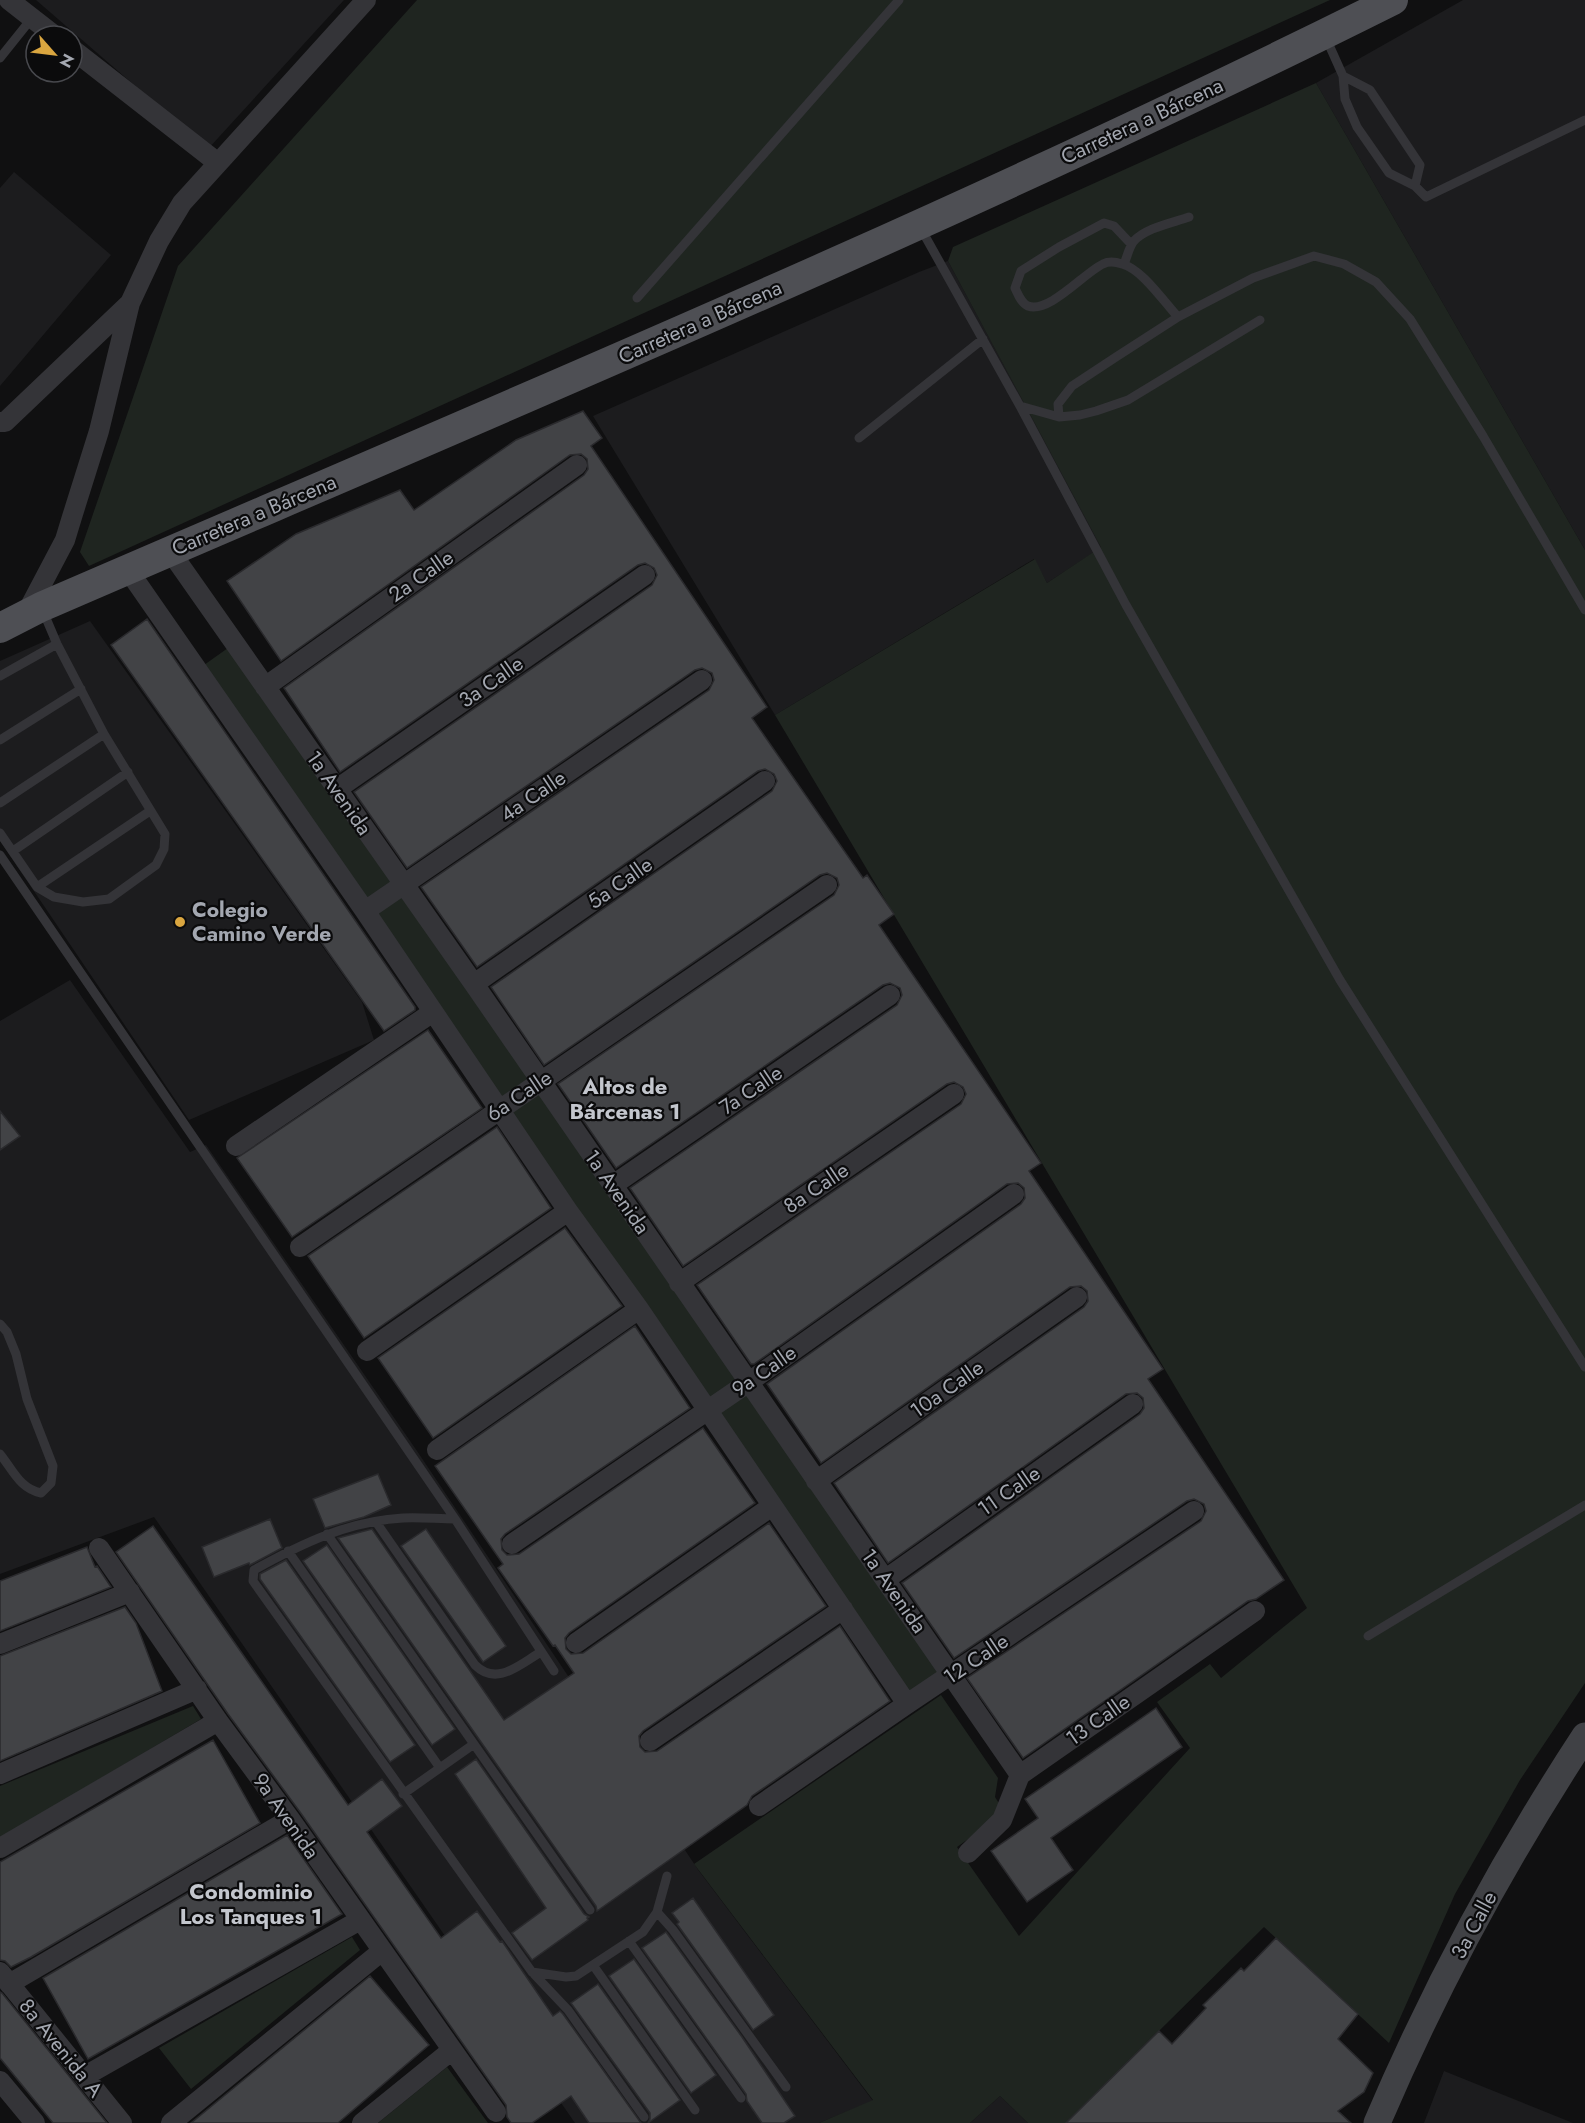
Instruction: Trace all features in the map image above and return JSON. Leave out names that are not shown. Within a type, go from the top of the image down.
[{"type":"main road","name":"Carretera a Bárcena","points":[[22,616],[557,385],[919,225],[1393,0]]},
{"type":"main road","name":"3a Calle","points":[[1377,2123],[1396,2078],[1453,1963],[1505,1868],[1585,1736]]},
{"type":"street","points":[[9,0],[40,24]]},
{"type":"street","points":[[22,616],[64,540],[99,430],[130,303],[159,241],[183,203],[366,0]]},
{"type":"street","points":[[84,58],[218,163]]},
{"type":"street","points":[[0,422],[5,422],[130,303]]},
{"type":"street","name":"2a Calle","points":[[266,687],[577,465]]},
{"type":"street","name":"1a Avenida","points":[[170,551],[474,984],[1020,1775]]},
{"type":"street","points":[[128,570],[365,911],[568,1210],[639,1309],[907,1704]]},
{"type":"street","name":"3a Calle","points":[[337,789],[645,575]]},
{"type":"street","name":"4a Calle","points":[[365,911],[702,680]]},
{"type":"street","name":"5a Calle","points":[[474,984],[765,781]]},
{"type":"street","name":"6a Calle","points":[[300,1247],[827,885]]},
{"type":"street","name":"7a Calle","points":[[613,1185],[890,995]]},
{"type":"street","points":[[236,1146],[433,1012]]},
{"type":"street","name":"8a Calle","points":[[679,1283],[954,1094]]},
{"type":"street","name":"9a Calle","points":[[512,1544],[749,1382],[1014,1194]]},
{"type":"street","points":[[367,1351],[568,1210]]},
{"type":"street","name":"10a Calle","points":[[816,1481],[1077,1298]]},
{"type":"street","points":[[437,1450],[639,1309]]},
{"type":"street","name":"11 Calle","points":[[886,1579],[1133,1404]]},
{"type":"street","points":[[576,1643],[772,1506]]},
{"type":"street","name":"12 Calle","points":[[759,1806],[1194,1511]]},
{"type":"street","name":"9a Avenida","points":[[99,1548],[218,1721],[496,2112]]},
{"type":"street","points":[[0,1644],[130,1592]]},
{"type":"street","points":[[650,1741],[843,1609]]},
{"type":"street","name":"13 Calle","points":[[1020,1775],[1255,1611]]},
{"type":"street","points":[[0,1774],[197,1689]]},
{"type":"street","points":[[0,1848],[218,1721]]},
{"type":"street","points":[[968,1853],[1002,1820],[1012,1790],[1020,1775]]},
{"type":"street","points":[[5,1978],[290,1820]]},
{"type":"street","points":[[85,2076],[360,1920]]},
{"type":"street","points":[[171,2123],[382,1951]]},
{"type":"street","name":"8a Avenida A","points":[[5,1978],[122,2123]]},
{"type":"street","points":[[362,2123],[452,2050]]},
{"type":"street","points":[[0,2081],[35,2123]]},
{"type":"lane","points":[[637,298],[898,0]]},
{"type":"lane","points":[[0,58],[32,18]]},
{"type":"lane","points":[[1324,34],[1343,76],[1345,99],[1357,127],[1389,173],[1415,186],[1426,197],[1585,120]]},
{"type":"lane","points":[[1343,76],[1370,90],[1420,165],[1415,186]]},
{"type":"lane","points":[[1124,264],[1131,244],[1138,237],[1189,217]]},
{"type":"lane","points":[[1131,244],[1114,226],[1104,223],[1021,271],[1015,288],[1023,302],[1028,306],[1036,307],[1051,301],[1105,263],[1124,264],[1139,274],[1178,317]]},
{"type":"lane","points":[[919,225],[1020,406],[1126,605],[1340,980],[1585,1367]]},
{"type":"lane","points":[[1059,417],[1058,404],[1072,387],[1178,317],[1253,279],[1314,256],[1344,264],[1376,282],[1410,319],[1483,436],[1585,610]]},
{"type":"lane","points":[[1020,406],[1059,417],[1080,415],[1128,400],[1260,320]]},
{"type":"lane","points":[[859,438],[983,339]]},
{"type":"lane","points":[[0,833],[38,887],[54,897],[83,902],[109,899],[156,865],[164,849],[165,834],[104,734],[57,644],[22,616]]},
{"type":"lane","points":[[0,676],[57,644]]},
{"type":"lane","points":[[0,740],[81,689]]},
{"type":"lane","points":[[0,803],[104,734]]},
{"type":"lane","points":[[12,851],[128,772]]},
{"type":"lane","points":[[38,887],[150,811]]},
{"type":"lane","points":[[0,855],[455,1519],[554,1671]]},
{"type":"lane","points":[[0,1324],[7,1332],[16,1354],[27,1399],[53,1466],[51,1483],[42,1493],[30,1491],[0,1454]]},
{"type":"lane","points":[[1368,1636],[1585,1505]]},
{"type":"lane","points":[[455,1519],[402,1518],[327,1534],[288,1551],[254,1570],[253,1581],[532,1972],[568,2010],[644,2117]]},
{"type":"lane","points":[[376,1522],[482,1672],[494,1675],[509,1672],[541,1652]]},
{"type":"lane","points":[[327,1534],[590,1910]]},
{"type":"lane","points":[[288,1551],[440,1768]]},
{"type":"lane","points":[[403,1794],[474,1744]]},
{"type":"lane","points":[[532,1972],[576,1976],[643,1932],[657,1912],[667,1876]]},
{"type":"lane","points":[[657,1912],[672,1929],[786,2087]]},
{"type":"lane","points":[[629,1941],[741,2098]]},
{"type":"lane","points":[[593,1965],[695,2110]]},
{"type":"shaded area","points":[[36,0],[344,0],[208,149],[84,42],[84,24],[64,24]]},
{"type":"shaded area","points":[[417,0],[1330,0],[89,566],[80,552],[178,266]]},
{"type":"shaded area","points":[[1463,0],[1585,0],[1585,550],[1316,83]]},
{"type":"shaded area","points":[[1316,83],[1585,550],[1585,1683],[1520,1780],[1455,1894],[1389,2043],[1264,1927],[1066,2123],[1028,2123],[1000,2096],[970,2123],[819,2123],[873,2100],[694,1864],[941,1695],[998,1778],[995,1797],[1005,1813],[957,1847],[1019,1936],[1190,1748],[1157,1702],[1210,1664],[1221,1678],[1307,1608],[775,715],[1035,559],[1047,583],[1101,547],[948,261],[953,247]]},
{"type":"shaded area","points":[[14,172],[111,255],[0,386],[0,188]]},
{"type":"shaded area","points":[[948,261],[1102,547],[1047,583],[1034,559],[775,715],[593,416]]},
{"type":"shaded area","name":"Colegio Camino Verde","points":[[90,621],[362,1002],[374,1040],[189,1120],[0,841],[0,661]]},
{"type":"shaded area","points":[[235,643],[952,1675],[907,1704],[197,670]]},
{"type":"shaded area","points":[[70,980],[190,1152],[206,1145],[417,1451],[699,1871],[873,2101],[819,2123],[575,2123],[154,1517],[0,1574],[0,1021]]},
{"type":"shaded area","points":[[193,1706],[201,1719],[0,1838],[0,1786]]},
{"type":"shaded area","points":[[352,1937],[360,1950],[191,2089],[159,2048]]},
{"type":"shaded area","points":[[447,2067],[488,2123],[378,2123]]},
{"type":"shaded area","points":[[1444,2071],[1573,2123],[1424,2123]]},
{"type":"shaded area","points":[[1000,2096],[1028,2123],[970,2123]]},
{"type":"building","points":[[583,411],[602,438],[591,446],[767,707],[752,718],[863,878],[867,875],[894,914],[879,925],[1041,1163],[1029,1171],[1163,1369],[1148,1379],[1284,1580],[1256,1599],[1248,1601],[1023,1758],[967,1678],[1201,1521],[1206,1511],[1204,1504],[1194,1499],[1187,1501],[954,1658],[902,1583],[1140,1414],[1144,1408],[1143,1398],[1137,1393],[1126,1394],[888,1563],[834,1483],[1084,1307],[1088,1301],[1087,1291],[1081,1286],[1070,1287],[821,1463],[767,1384],[1021,1204],[1025,1198],[1024,1188],[1018,1183],[1007,1184],[754,1364],[751,1364],[697,1285],[961,1104],[966,1094],[963,1087],[954,1082],[947,1084],[683,1266],[630,1188],[897,1005],[902,995],[900,988],[890,983],[883,985],[616,1168],[558,1084],[834,895],[839,885],[837,878],[827,873],[820,875],[544,1065],[491,987],[772,791],[777,781],[774,774],[765,769],[758,771],[477,967],[421,887],[709,690],[714,680],[712,673],[702,668],[695,670],[407,868],[354,792],[652,585],[657,575],[654,568],[645,563],[638,565],[340,772],[284,688],[584,475],[588,469],[587,459],[581,454],[570,455],[281,661],[227,581],[296,534],[400,490],[414,510],[516,440]]},
{"type":"building","points":[[147,619],[415,1007],[415,1010],[384,1031],[111,645]]},
{"type":"building","points":[[428,1030],[482,1108],[292,1237],[237,1158]]},
{"type":"building","points":[[0,1111],[20,1136],[0,1150]]},
{"type":"building","points":[[497,1127],[551,1208],[364,1338],[308,1256]]},
{"type":"building","points":[[565,1228],[622,1306],[433,1438],[378,1358]]},
{"type":"building","points":[[635,1326],[690,1408],[505,1534],[501,1539],[502,1550],[507,1555],[519,1554],[703,1428],[755,1503],[569,1633],[565,1638],[566,1649],[571,1654],[583,1653],[769,1523],[826,1606],[643,1731],[639,1736],[640,1747],[645,1752],[657,1751],[840,1626],[890,1701],[752,1796],[747,1805],[597,1911],[596,1906],[338,1538],[372,1529],[504,1720],[574,1673],[498,1568],[503,1564],[435,1466]]},
{"type":"building","points":[[378,1474],[391,1505],[364,1517],[325,1528],[313,1499]]},
{"type":"building","points":[[270,1519],[282,1548],[250,1565],[249,1563],[214,1577],[202,1547]]},
{"type":"building","points":[[153,1526],[348,1805],[382,1779],[402,1806],[367,1832],[441,1938],[477,1911],[500,1942],[502,1941],[553,2016],[560,2011],[563,2014],[641,2123],[589,2123],[571,2096],[532,2123],[511,2123],[507,2117],[506,2105],[300,1812],[228,1714],[116,1552]]},
{"type":"building","points":[[426,1529],[506,1646],[483,1662],[401,1546]]},
{"type":"building","points":[[327,1545],[455,1729],[432,1745],[303,1561]]},
{"type":"building","points":[[87,1547],[95,1567],[97,1566],[111,1587],[0,1631],[0,1581]]},
{"type":"building","points":[[286,1560],[415,1745],[390,1762],[260,1579],[260,1574]]},
{"type":"building","points":[[125,1607],[136,1623],[162,1691],[0,1761],[0,1656]]},
{"type":"building","points":[[1156,1708],[1182,1747],[1051,1838],[1073,1870],[1027,1902],[991,1851],[1038,1818],[1025,1799]]},
{"type":"building","points":[[213,1740],[260,1823],[31,1957],[11,1967],[5,1961],[0,1960],[0,1862]]},
{"type":"building","points":[[476,1759],[584,1914],[589,1917],[532,1960],[512,1933],[546,1908],[455,1774]]},
{"type":"building","points":[[287,1835],[342,1914],[88,2059],[43,1978]]},
{"type":"building","points":[[693,1898],[774,2015],[753,2030],[677,1924],[679,1922],[672,1913]]},
{"type":"building","points":[[666,1932],[742,2037],[795,2116],[784,2123],[762,2123],[747,2101],[746,2094],[642,1948]]},
{"type":"building","points":[[1276,1938],[1358,2014],[1338,2039],[1373,2073],[1364,2092],[1338,2111],[1351,2123],[1066,2123],[1159,2031],[1172,2044],[1206,2008],[1203,2005],[1241,1968],[1244,1971]]},
{"type":"building","points":[[634,1959],[716,2075],[691,2093],[609,1976]]},
{"type":"building","points":[[370,1976],[429,2045],[338,2123],[191,2123]]},
{"type":"building","points":[[598,1984],[680,2100],[648,2123],[650,2113],[571,2003]]},
{"type":"building","points":[[0,1992],[107,2123],[53,2123],[0,2058]]},
{"type":"place","name":"Colegio Camino Verde","points":[[180,922]]},
{"type":"district","name":"Altos de Bárcenas 1","points":[[625,1098]]},
{"type":"district","name":"Condominio Los Tanques 1","points":[[251,1904]]}]
